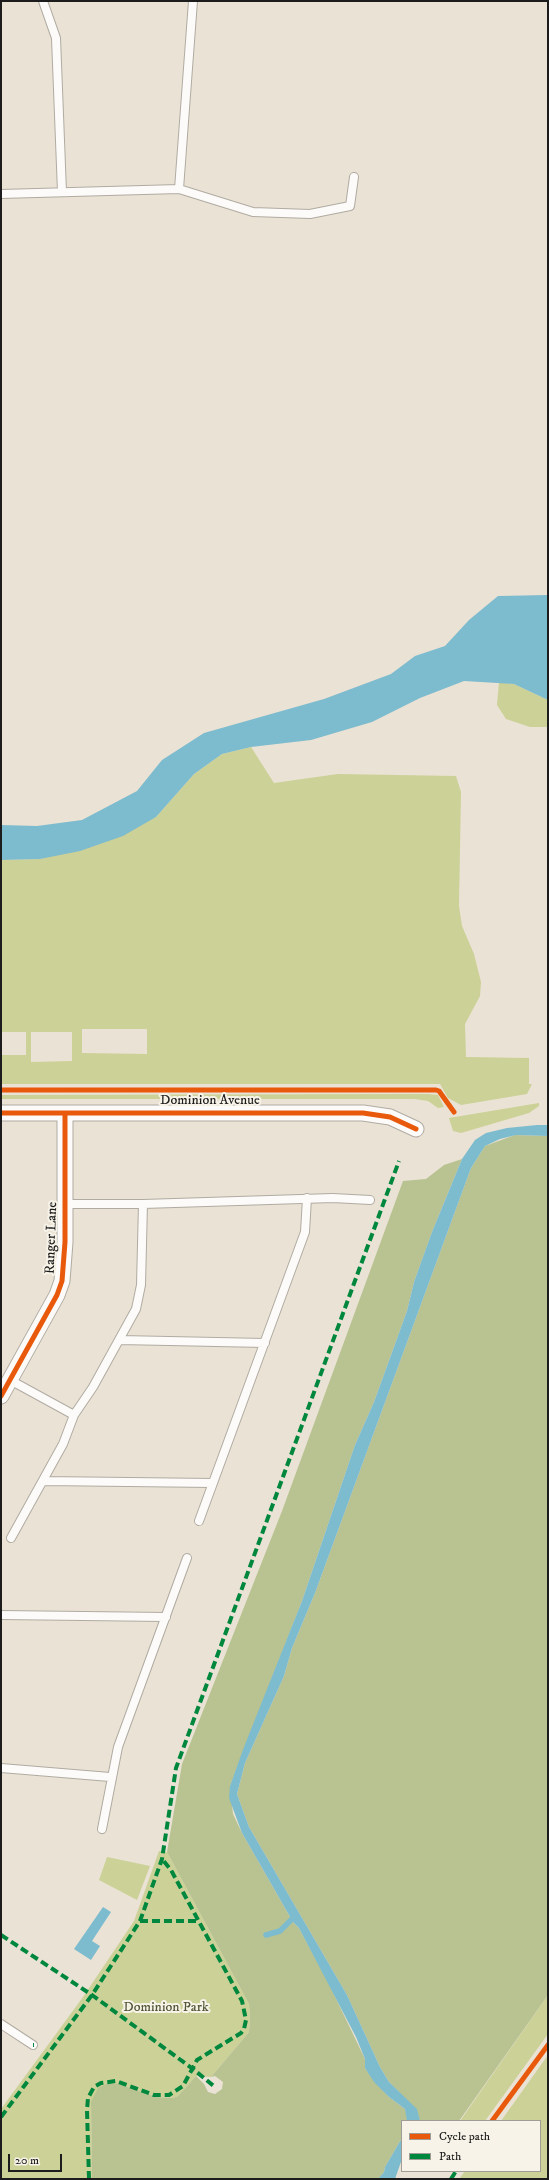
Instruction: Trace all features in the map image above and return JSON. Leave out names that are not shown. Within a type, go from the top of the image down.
[{"type":"street","name":"Dominion Avenue","points":[[1,1113],[363,1113],[390,1117],[416,1129]]},
{"type":"street","name":"Ranger Lane","points":[[1,1396],[57,1295],[62,1281],[65,1265],[65,1113]]},
{"type":"lane","points":[[43,1],[56,38],[62,192]]},
{"type":"lane","points":[[178,189],[193,1]]},
{"type":"lane","points":[[1,194],[178,189],[253,212],[310,214],[350,206],[354,177]]},
{"type":"lane","points":[[66,1204],[142,1204],[307,1198],[370,1200]]},
{"type":"lane","points":[[199,1521],[305,1232],[307,1198]]},
{"type":"lane","points":[[10,1538],[44,1481],[63,1444],[74,1415],[120,1340],[136,1309],[141,1293],[142,1204]]},
{"type":"lane","points":[[120,1340],[265,1343]]},
{"type":"lane","points":[[10,1380],[74,1415]]},
{"type":"lane","points":[[44,1481],[213,1483]]},
{"type":"lane","points":[[102,1829],[110,1777],[118,1747],[187,1558]]},
{"type":"lane","points":[[1,1615],[166,1617]]},
{"type":"lane","points":[[1,1768],[110,1777]]},
{"type":"lane","points":[[1,2024],[33,2045]]},
{"type":"green space","points":[[499,682],[514,684],[548,700],[548,727],[530,727],[506,719],[497,705]]},
{"type":"green space","points":[[251,747],[274,783],[338,774],[456,776],[461,792],[459,906],[462,926],[474,954],[481,982],[480,996],[465,1024],[466,1057],[529,1058],[529,1084],[532,1084],[527,1094],[461,1105],[448,1098],[440,1084],[1,1084],[1,1055],[26,1055],[26,1032],[1,1032],[1,860],[40,859],[156,817],[194,774],[222,754]],"holes":[[[82,1029],[147,1029],[147,1054],[82,1053]],[[31,1032],[72,1032],[72,1061],[31,1062]]]},
{"type":"green space","points":[[1,1095],[438,1095],[444,1107],[438,1108],[428,1101],[415,1099],[1,1099]]},
{"type":"green space","points":[[539,1103],[539,1106],[529,1113],[461,1133],[453,1131],[449,1118]]},
{"type":"green space","points":[[515,1135],[548,1136],[548,1995],[460,2120],[419,2120],[400,2093],[389,2082],[380,2067],[347,1995],[249,1827],[237,1794],[245,1763],[284,1676],[292,1648],[315,1593],[471,1168],[485,1146]]},
{"type":"green space","points":[[462,1159],[432,1232],[414,1282],[407,1311],[374,1402],[355,1445],[302,1601],[230,1786],[233,1814],[242,1833],[293,1922],[299,1928],[328,1982],[365,2059],[365,2068],[375,2082],[389,2097],[405,2109],[408,2120],[401,2120],[401,2140],[385,2167],[384,2172],[378,2179],[92,2179],[91,2102],[98,2088],[108,2083],[119,2084],[156,2097],[173,2098],[178,2096],[196,2076],[204,2084],[208,2092],[215,2094],[222,2089],[223,2082],[215,2076],[211,2077],[249,2032],[249,2004],[167,1852],[182,1764],[282,1511],[403,1181],[426,1179],[444,1165]]},
{"type":"green space","name":"Dominion Park","points":[[159,1851],[167,1852],[249,2004],[249,2032],[211,2077],[196,2076],[178,2096],[173,2098],[156,2097],[119,2084],[91,2102],[92,2179],[1,2179],[1,2109],[83,1997],[134,1921]]},
{"type":"green space","points":[[107,1857],[150,1866],[137,1900],[99,1880]]},
{"type":"green space","points":[[548,1995],[548,2034],[486,2120],[461,2120]]},
{"type":"green space","points":[[548,2055],[548,2179],[459,2179],[464,2172],[541,2172],[541,2120],[502,2120]]},
{"type":"water","points":[[548,595],[548,700],[514,684],[464,681],[420,698],[372,722],[311,740],[251,747],[222,754],[194,774],[156,817],[123,836],[80,851],[40,859],[1,860],[1,825],[37,826],[82,820],[137,791],[162,760],[204,733],[324,699],[391,674],[415,656],[445,646],[469,620],[498,596]]},
{"type":"water","points":[[548,1125],[548,1136],[516,1135],[500,1139],[485,1146],[471,1168],[315,1593],[292,1648],[284,1676],[245,1763],[237,1794],[249,1827],[347,1995],[380,2067],[389,2082],[417,2109],[420,2120],[407,2120],[405,2109],[389,2097],[374,2082],[365,2068],[365,2059],[356,2037],[299,1928],[293,1922],[242,1833],[229,1798],[230,1786],[302,1601],[355,1445],[374,1402],[407,1311],[414,1282],[432,1232],[462,1159],[475,1140],[486,1133],[507,1128]]},
{"type":"water","points":[[103,1907],[111,1912],[92,1941],[100,1946],[91,1960],[74,1949]]},
{"type":"water","points":[[401,2140],[401,2162],[395,2179],[378,2179],[384,2172],[385,2167]]},
{"type":"waterway","points":[[266,1935],[280,1931],[294,1917]]},
{"type":"marked path","points":[[1,2117],[92,1995],[140,1921],[162,1859],[176,1768],[399,1161]]},
{"type":"marked path","points":[[89,2179],[87,2110],[88,2098],[94,2087],[101,2083],[116,2081],[154,2095],[169,2095],[183,2086],[197,2060],[241,2033],[244,2029],[246,2020],[242,2001],[171,1870],[162,1859]]},
{"type":"marked path","points":[[140,1921],[199,1921]]},
{"type":"marked path","points":[[1,1935],[92,1995],[193,2069],[215,2087]]},
{"type":"marked path","points":[[451,2179],[455,2172]]},
{"type":"cycle path","points":[[1,1090],[436,1090],[439,1091],[454,1112]]},
{"type":"cycle path","points":[[1,1113],[363,1113],[390,1117],[416,1129]]},
{"type":"cycle path","points":[[1,1396],[57,1295],[62,1281],[65,1242],[65,1113]]},
{"type":"cycle path","points":[[493,2120],[548,2045]]}]
